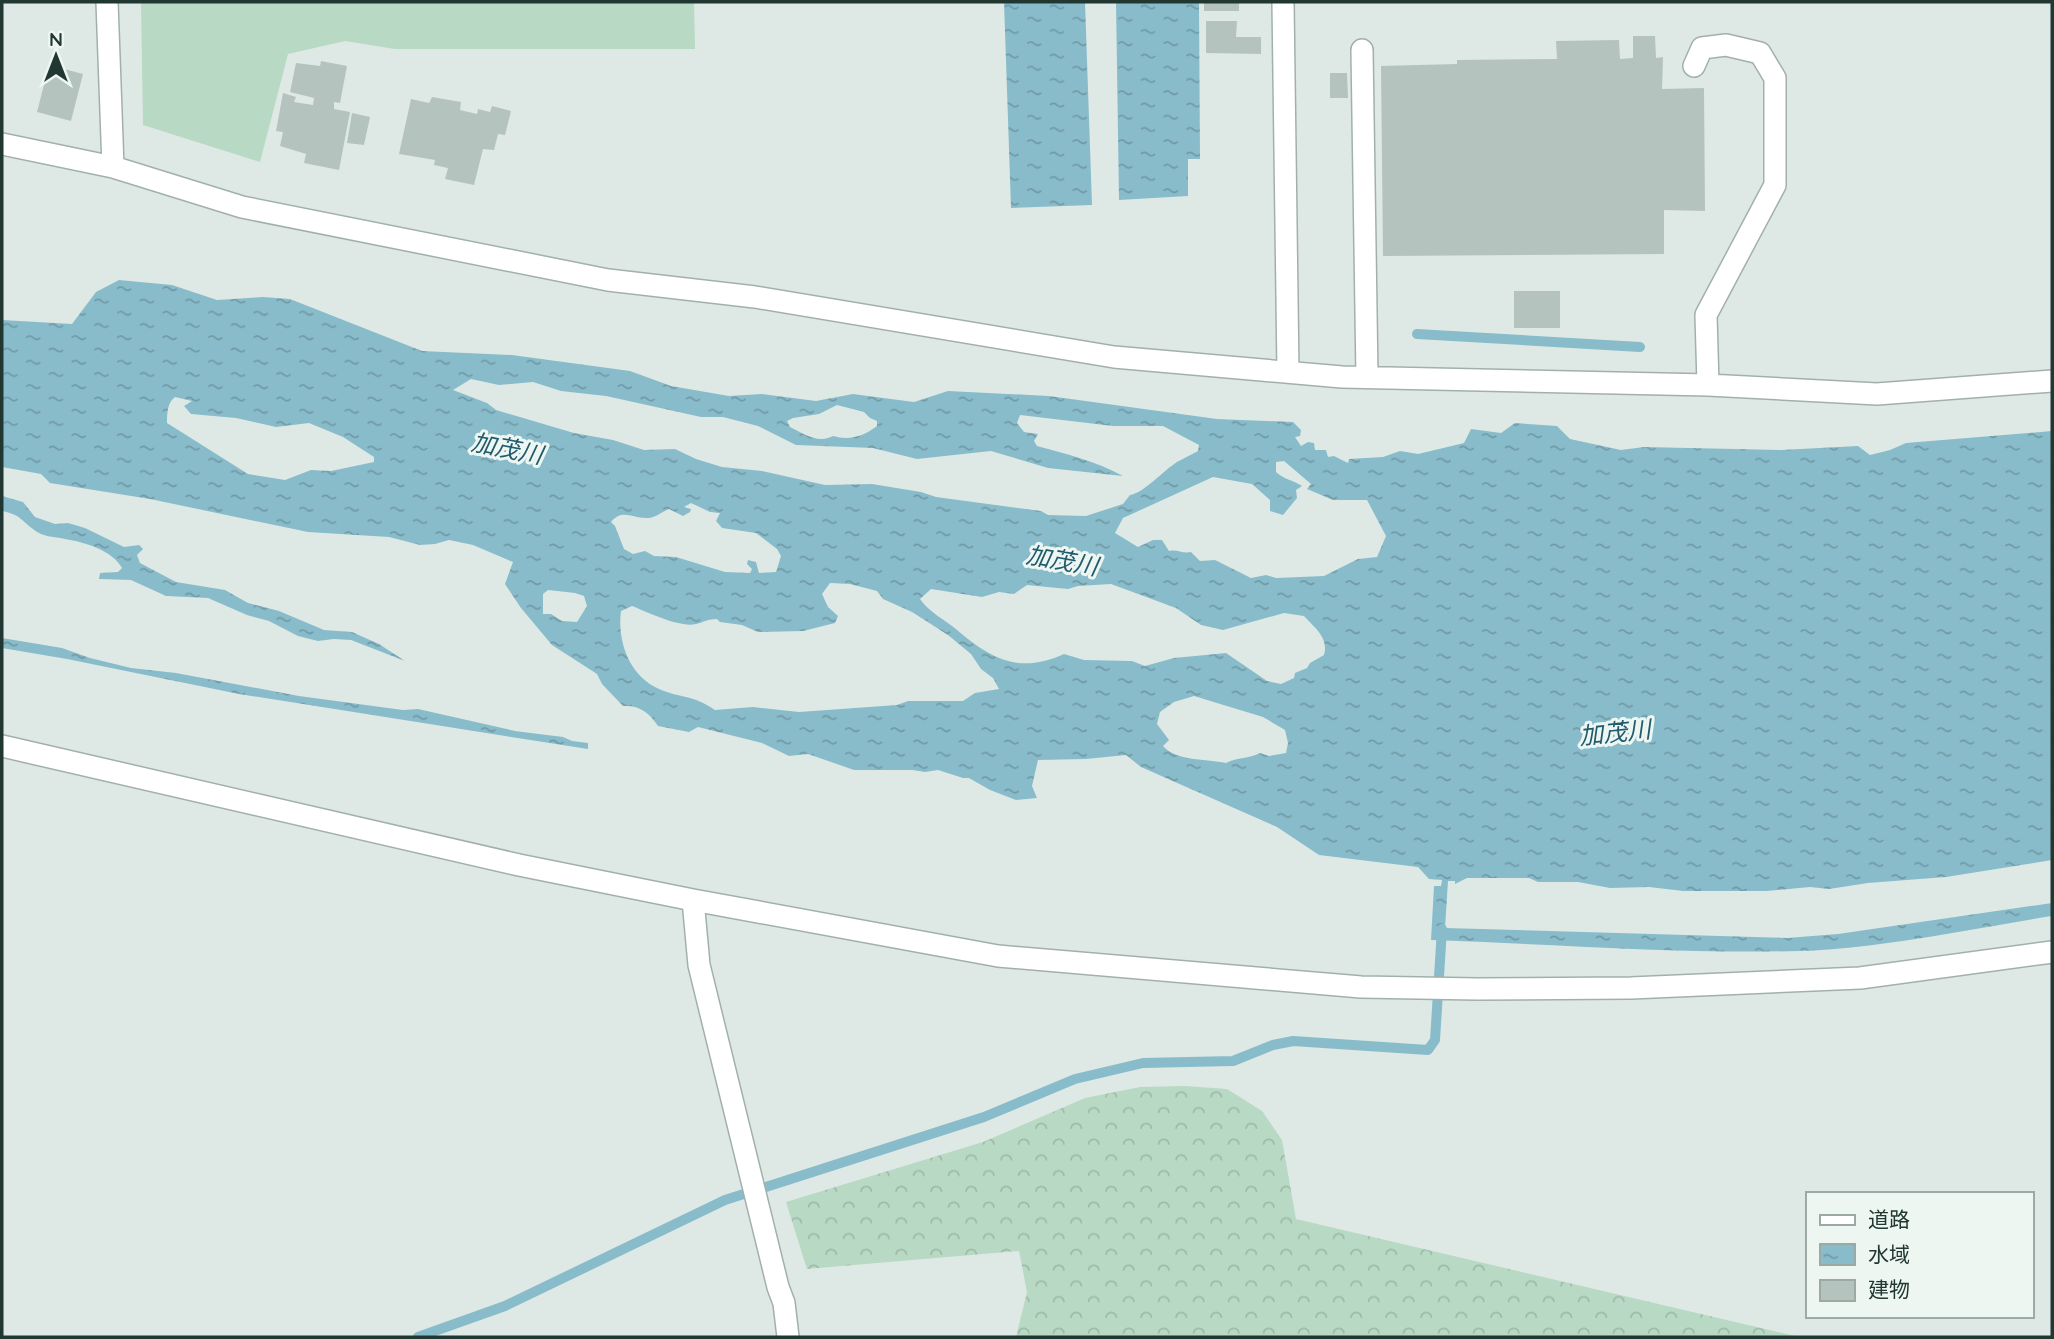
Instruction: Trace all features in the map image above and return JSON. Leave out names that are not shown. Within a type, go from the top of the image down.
[{"type":"street","points":[[107,2],[113,167]]},
{"type":"street","points":[[1283,2],[1288,372]]},
{"type":"street","points":[[1694,66],[1702,48],[1726,45],[1760,53],[1775,78],[1775,185],[1706,315],[1708,385]]},
{"type":"street","points":[[1362,50],[1367,377]]},
{"type":"street","points":[[2,144],[113,167],[242,207],[608,280],[755,297],[1114,357],[1367,377],[1708,385],[1877,394],[2052,381]]},
{"type":"street","points":[[2,746],[519,865],[998,956],[1361,987],[1631,988],[1860,978],[2052,952]]},
{"type":"street","points":[[693,900],[699,965],[784,1303],[788,1337]]},
{"type":"green space","points":[[141,2],[694,2],[695,49],[395,49],[345,41],[288,54],[260,162],[143,125]]},
{"type":"green space","points":[[1140,1087],[1227,1089],[1262,1111],[1282,1140],[1296,1219],[1799,1337],[1016,1337],[1027,1292],[1019,1251],[807,1269],[786,1202],[983,1142],[1085,1098]]},
{"type":"water","points":[[1004,2],[1085,2],[1092,205],[1011,208]]},
{"type":"water","points":[[1116,2],[1199,2],[1200,159],[1188,159],[1188,196],[1119,200]]},
{"type":"water","name":"加茂川","points":[[119,280],[172,285],[217,300],[263,297],[290,299],[422,351],[512,355],[630,371],[671,386],[729,396],[762,394],[816,401],[853,394],[914,402],[948,391],[1049,396],[1217,419],[1293,422],[1301,430],[1300,436],[1295,437],[1301,446],[1308,442],[1314,443],[1315,450],[1326,450],[1328,457],[1334,456],[1348,463],[1349,459],[1383,457],[1400,451],[1418,454],[1464,443],[1471,429],[1501,433],[1515,423],[1557,426],[1570,439],[1621,450],[1644,447],[1781,450],[1858,446],[1870,455],[1906,443],[2052,431],[2052,860],[1946,877],[1829,889],[1810,887],[1767,891],[1610,888],[1578,882],[1538,882],[1529,878],[1467,878],[1455,884],[1455,881],[1448,881],[1445,928],[1787,938],[1838,934],[2052,903],[2052,916],[1895,942],[1799,951],[1662,950],[1431,940],[1434,886],[1441,886],[1442,880],[1429,879],[1418,867],[1319,855],[1277,827],[1141,767],[1126,755],[1038,760],[1032,786],[1037,798],[1016,800],[969,778],[938,770],[854,770],[808,754],[789,756],[762,743],[698,727],[689,732],[658,726],[643,710],[623,706],[602,684],[597,674],[552,645],[505,584],[513,562],[473,545],[449,540],[420,545],[389,537],[308,532],[150,499],[50,483],[41,474],[2,467],[2,320],[72,324],[96,292]],"holes":[[[471,379],[499,385],[533,382],[561,391],[606,396],[701,417],[723,417],[758,426],[796,445],[873,448],[917,459],[991,451],[1048,468],[1123,476],[1091,462],[1037,446],[1034,441],[1038,434],[1024,432],[1017,423],[1020,415],[1113,426],[1163,426],[1199,445],[1198,451],[1177,462],[1141,490],[1130,495],[1123,504],[1086,516],[1048,515],[1041,511],[936,497],[872,484],[825,485],[762,471],[722,467],[675,449],[644,450],[613,440],[574,433],[496,410],[487,403],[453,390]],[[175,397],[192,401],[184,406],[191,414],[236,418],[276,427],[309,423],[343,437],[374,457],[374,462],[331,471],[311,470],[285,480],[248,474],[167,423],[170,402]],[[837,405],[864,412],[877,421],[877,426],[856,437],[833,436],[816,439],[790,427],[787,421],[819,414]],[[1284,461],[1311,484],[1307,489],[1333,500],[1367,500],[1386,536],[1377,557],[1358,559],[1324,576],[1276,578],[1266,575],[1251,578],[1215,560],[1200,561],[1191,552],[1169,551],[1162,540],[1153,540],[1138,547],[1115,533],[1123,518],[1213,477],[1252,484],[1270,500],[1270,511],[1283,515],[1297,498],[1296,490],[1302,486],[1276,472],[1276,462]],[[691,503],[710,512],[720,513],[716,521],[722,528],[756,533],[777,549],[781,556],[776,572],[759,573],[756,562],[748,560],[747,564],[752,569],[750,573],[725,572],[676,557],[654,556],[645,551],[633,554],[624,549],[611,522],[624,515],[651,518],[669,509],[683,516],[691,509],[684,507]],[[830,583],[850,584],[877,591],[883,599],[912,612],[948,635],[971,654],[981,669],[993,678],[999,689],[975,693],[963,701],[908,701],[897,705],[799,712],[753,707],[715,710],[700,701],[659,689],[640,676],[627,656],[620,622],[621,611],[632,606],[681,624],[717,619],[758,632],[803,631],[835,623],[838,616],[828,607],[822,594]],[[1111,584],[1176,608],[1201,625],[1223,630],[1284,613],[1304,616],[1323,638],[1324,655],[1295,673],[1294,678],[1281,684],[1267,681],[1226,653],[1174,658],[1145,666],[1132,661],[1084,660],[1064,654],[1034,663],[1020,663],[1007,661],[982,649],[920,599],[931,589],[982,597],[999,592],[1014,594],[1027,585],[1068,589]],[[548,590],[584,596],[587,606],[577,622],[562,621],[551,614],[543,614],[543,594]],[[1194,696],[1263,717],[1285,730],[1288,743],[1286,753],[1269,756],[1260,753],[1226,763],[1192,759],[1168,751],[1163,746],[1169,740],[1157,724],[1160,712],[1174,702]]]},
{"type":"water","points":[[2,496],[23,502],[35,517],[55,524],[68,523],[85,528],[124,547],[139,545],[143,549],[137,555],[140,563],[176,582],[225,590],[248,603],[279,611],[324,630],[352,632],[379,644],[405,661],[351,640],[318,641],[298,636],[269,621],[247,615],[208,598],[166,596],[131,580],[99,579],[100,573],[118,572],[122,568],[118,562],[98,548],[42,534],[33,529],[18,517],[2,511]]},
{"type":"water","points":[[2,638],[62,648],[131,668],[176,673],[299,696],[403,710],[418,709],[515,731],[563,737],[588,743],[588,749],[239,694],[2,648]]},
{"type":"building","points":[[1204,2],[1239,2],[1239,11],[1204,11]]},
{"type":"building","points":[[1206,21],[1237,21],[1236,37],[1261,37],[1261,54],[1206,53]]},
{"type":"building","points":[[1633,36],[1655,36],[1656,58],[1663,57],[1662,89],[1704,88],[1705,211],[1664,210],[1664,254],[1383,256],[1381,66],[1457,64],[1457,60],[1557,59],[1556,41],[1619,40],[1620,59],[1633,58]]},
{"type":"building","points":[[321,61],[347,66],[340,103],[334,102],[334,109],[350,112],[339,170],[304,163],[306,154],[280,146],[283,132],[276,131],[283,93],[296,97],[294,102],[313,105],[314,98],[290,92],[296,63],[320,66]]},
{"type":"building","points":[[49,65],[83,74],[71,121],[37,112]]},
{"type":"building","points":[[1330,73],[1347,73],[1348,98],[1330,98]]},
{"type":"building","points":[[432,97],[461,102],[460,110],[477,114],[478,109],[490,112],[492,106],[511,111],[505,135],[498,134],[494,150],[483,149],[474,185],[445,179],[448,168],[434,165],[435,160],[399,154],[411,99],[429,103]]},
{"type":"building","points":[[352,113],[370,117],[364,145],[347,143]]},
{"type":"building","points":[[1514,291],[1560,291],[1560,328],[1514,328]]},
{"type":"waterway","points":[[1417,334],[1640,347]]},
{"type":"waterway","points":[[418,1337],[505,1306],[725,1200],[984,1117],[1075,1079],[1143,1063],[1233,1061],[1273,1045],[1293,1041],[1428,1050],[1435,1040],[1442,929]]}]
